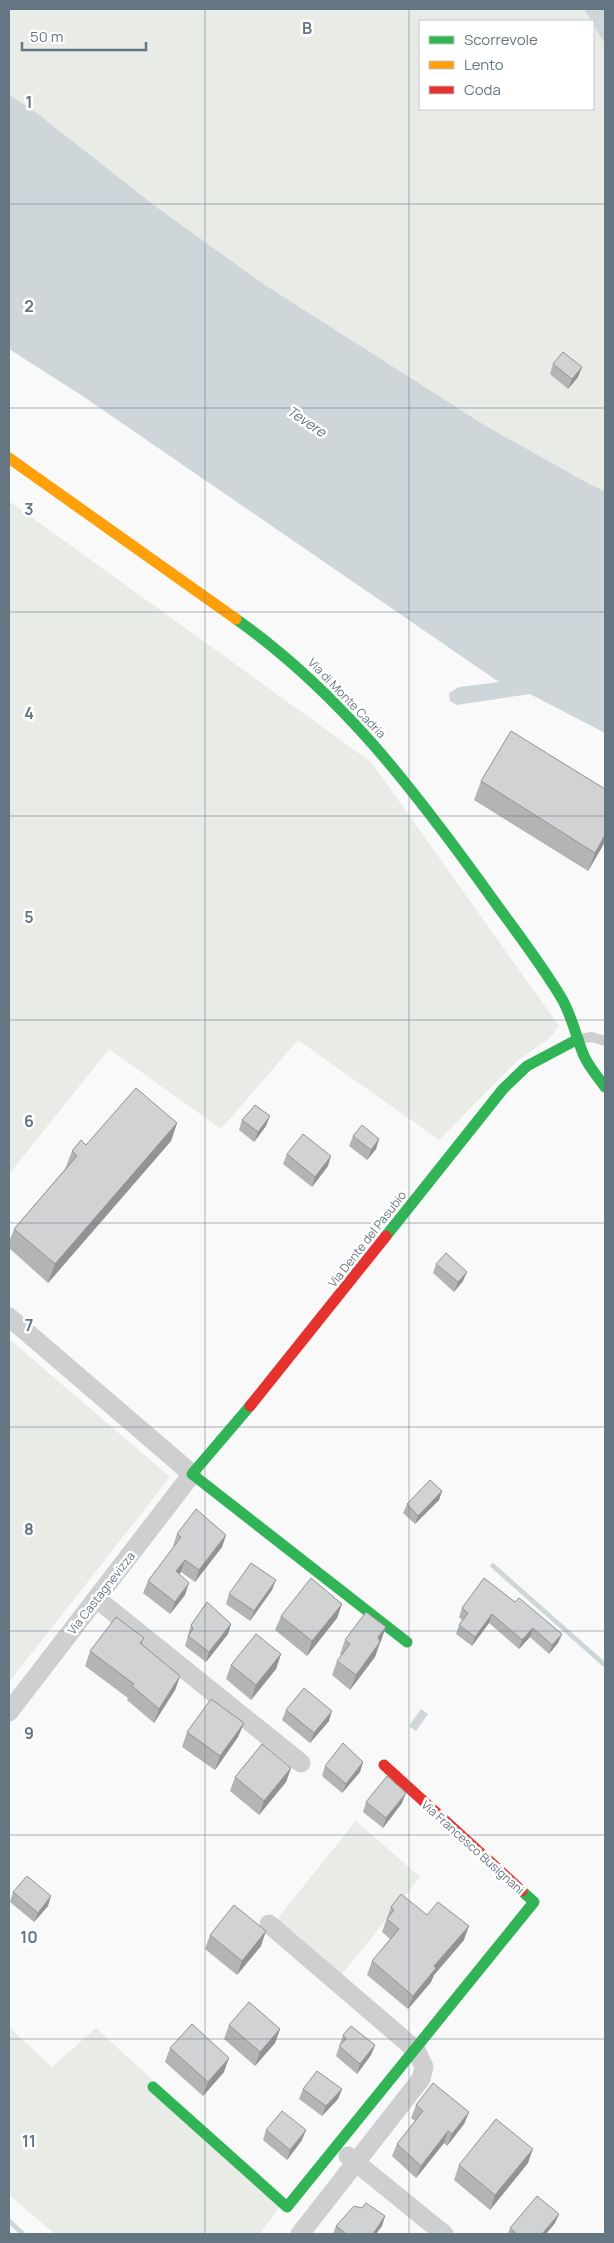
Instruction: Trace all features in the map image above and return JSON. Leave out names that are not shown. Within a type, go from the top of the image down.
[{"type":"street","name":"Via di Monte Cadria","points":[[9,458],[264,639],[306,674],[333,700],[406,783],[508,919],[564,1000],[585,1058],[605,1087]]},
{"type":"street","name":"Via Dente del Pasubio","points":[[192,1474],[295,1352],[503,1089],[527,1066],[578,1039]]},
{"type":"street","points":[[9,1316],[192,1474],[407,1642]]},
{"type":"street","name":"Via Castagnevizza","points":[[9,1712],[192,1474]]},
{"type":"street","points":[[97,1599],[301,1763]]},
{"type":"street","name":"Via Francesco Busignani","points":[[153,2087],[286,2207],[416,2050],[534,1902],[384,1765]]},
{"type":"street","points":[[269,1924],[416,2050],[424,2067],[421,2080],[300,2234]]},
{"type":"street","points":[[337,2146],[356,2164],[444,2234]]},
{"type":"lane","points":[[578,1039],[592,1037],[605,1041]]},
{"type":"shaded area","points":[[9,9],[584,9],[591,20],[419,20],[419,110],[594,110],[594,25],[605,44],[605,491],[486,426],[265,285],[155,206],[33,110],[9,95]]},
{"type":"shaded area","points":[[9,501],[371,762],[559,1026],[550,1038],[517,1061],[439,1140],[298,1040],[221,1129],[109,1049],[9,1174]]},
{"type":"shaded area","points":[[9,1339],[170,1477],[9,1682]]},
{"type":"shaded area","points":[[356,1821],[420,1877],[340,1977],[273,1924]]},
{"type":"shaded area","points":[[9,2027],[52,2067],[96,2028],[284,2201],[260,2234],[55,2234],[9,2195]]},
{"type":"water","points":[[584,9],[605,9],[605,44],[594,26],[594,20],[591,20]]},
{"type":"water","name":"Tevere","points":[[9,95],[33,110],[155,206],[265,285],[486,426],[605,491],[605,733],[530,694],[457,705],[450,701],[449,693],[459,687],[499,682],[81,395],[9,349]]},
{"type":"water","points":[[421,1709],[428,1714],[416,1731],[409,1726]]},
{"type":"building","points":[[563,352],[582,367],[572,379],[553,364]]},
{"type":"building","points":[[511,731],[605,789],[605,835],[595,853],[481,781]]},
{"type":"building","points":[[136,1088],[177,1123],[55,1264],[14,1229],[77,1156],[72,1151],[81,1140],[86,1145]]},
{"type":"building","points":[[255,1105],[270,1116],[258,1132],[242,1120]]},
{"type":"building","points":[[362,1125],[379,1139],[371,1150],[353,1136]]},
{"type":"building","points":[[303,1134],[331,1156],[315,1177],[287,1154]]},
{"type":"building","points":[[446,1253],[467,1272],[458,1282],[436,1264]]},
{"type":"building","points":[[430,1480],[442,1491],[418,1516],[407,1504]]},
{"type":"building","points":[[196,1509],[226,1535],[199,1570],[185,1560],[176,1571],[189,1583],[175,1602],[148,1581],[181,1537],[177,1534]]},
{"type":"building","points":[[251,1563],[276,1580],[254,1611],[229,1594]]},
{"type":"building","points":[[311,1578],[342,1604],[312,1641],[281,1616]]},
{"type":"building","points":[[484,1578],[515,1602],[519,1598],[562,1634],[552,1645],[533,1628],[522,1640],[492,1614],[475,1637],[459,1625],[468,1613],[462,1608]]},
{"type":"building","points":[[207,1602],[231,1624],[209,1652],[188,1636],[193,1629],[191,1625]]},
{"type":"building","points":[[366,1612],[386,1627],[378,1637],[380,1642],[356,1675],[337,1661],[350,1644],[345,1640]]},
{"type":"building","points":[[116,1617],[144,1638],[140,1643],[180,1676],[159,1709],[132,1686],[134,1684],[90,1651]]},
{"type":"building","points":[[256,1634],[281,1654],[256,1685],[231,1665]]},
{"type":"building","points":[[304,1688],[332,1711],[314,1733],[286,1710]]},
{"type":"building","points":[[211,1699],[244,1723],[220,1756],[187,1732]]},
{"type":"building","points":[[343,1743],[363,1762],[346,1784],[325,1766]]},
{"type":"building","points":[[262,1744],[291,1768],[264,1801],[235,1777]]},
{"type":"building","points":[[387,1776],[406,1793],[386,1818],[366,1802]]},
{"type":"building","points":[[27,1876],[51,1896],[38,1913],[13,1892]]},
{"type":"building","points":[[401,1894],[427,1915],[438,1902],[469,1926],[434,1966],[436,1968],[413,1996],[372,1961],[399,1929],[387,1919],[394,1910],[391,1907]]},
{"type":"building","points":[[234,1905],[266,1931],[242,1961],[210,1935]]},
{"type":"building","points":[[249,2002],[280,2029],[260,2052],[229,2025]]},
{"type":"building","points":[[192,2024],[229,2058],[208,2082],[170,2048]]},
{"type":"building","points":[[351,2026],[375,2045],[360,2064],[339,2046],[346,2039],[343,2035]]},
{"type":"building","points":[[317,2071],[342,2089],[326,2106],[303,2089]]},
{"type":"building","points":[[433,2083],[469,2112],[452,2134],[448,2131],[421,2166],[397,2144],[423,2111],[416,2105]]},
{"type":"building","points":[[282,2111],[306,2130],[290,2150],[266,2130]]},
{"type":"building","points":[[496,2119],[533,2149],[495,2195],[459,2165]]},
{"type":"building","points":[[537,2196],[559,2214],[542,2234],[517,2234],[510,2228]]},
{"type":"building","points":[[366,2203],[385,2216],[373,2234],[346,2234],[336,2226],[354,2206],[362,2208]]},
{"type":"waterway","points":[[493,1566],[605,1665]]},
{"type":"waterway","points":[[9,2221],[23,2234]]},
{"type":"traffic: fast","points":[[236,619],[308,677],[371,742],[401,777],[457,849],[553,985],[569,1012],[586,1060],[605,1087]]},
{"type":"traffic: fast","points":[[386,1236],[503,1089],[527,1066],[578,1039]]},
{"type":"traffic: fast","points":[[250,1406],[192,1474],[407,1642]]},
{"type":"traffic: fast","points":[[153,2087],[287,2207],[534,1902],[522,1891]]},
{"type":"traffic: slow","points":[[9,458],[236,619]]},
{"type":"traffic: jam","points":[[250,1406],[386,1236]]},
{"type":"traffic: jam","points":[[384,1765],[522,1891]]}]
